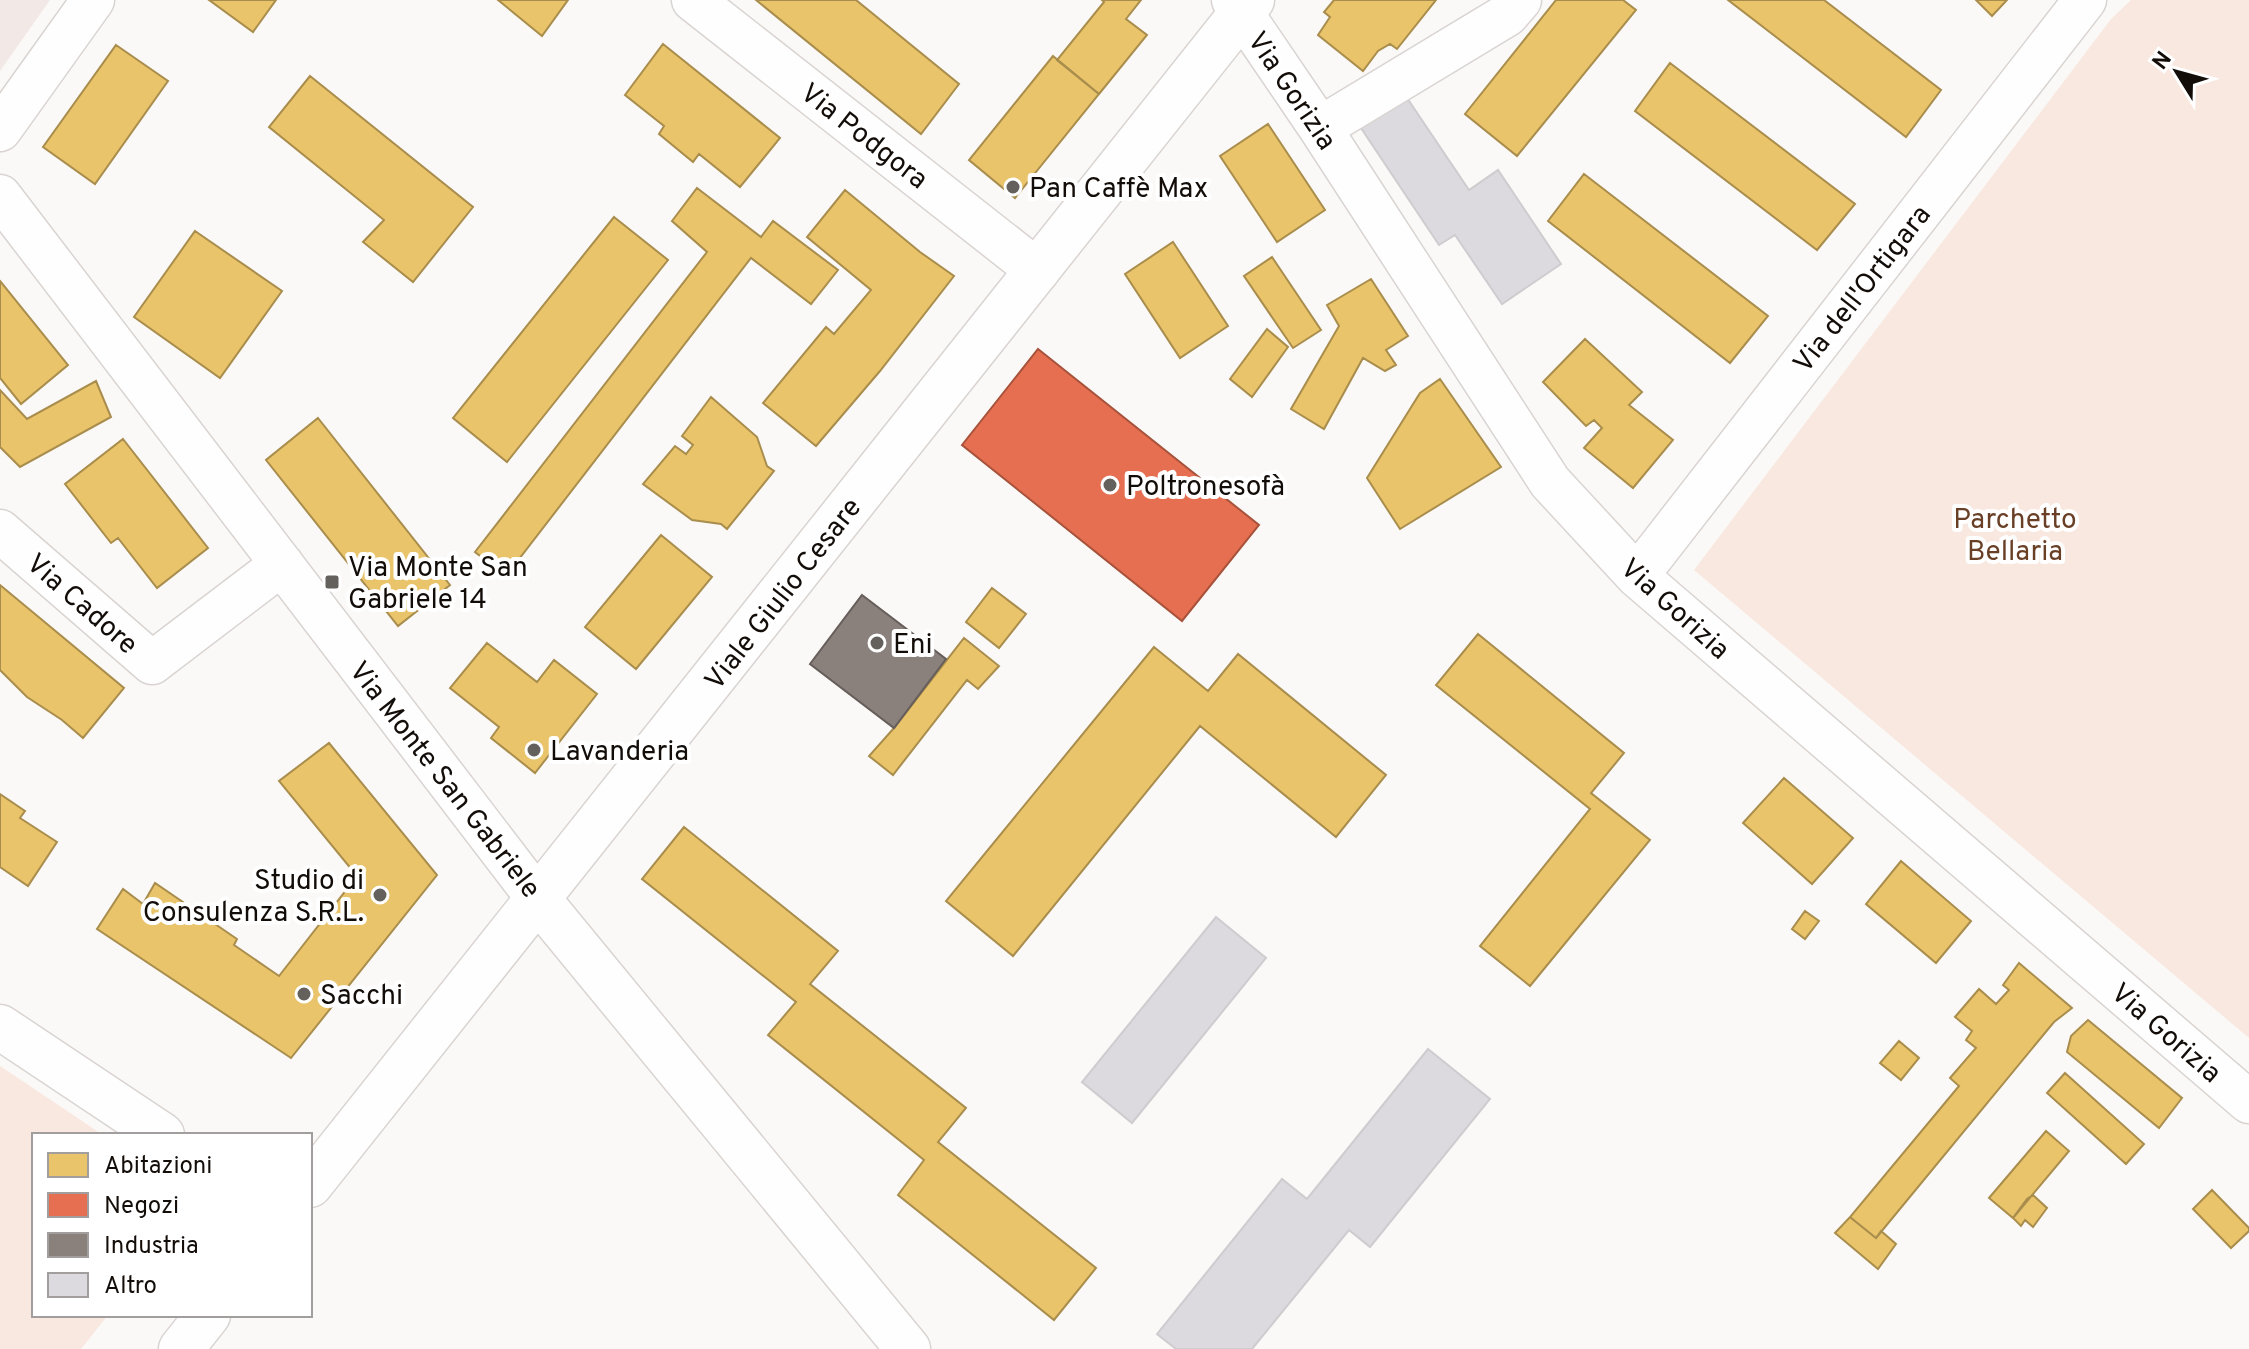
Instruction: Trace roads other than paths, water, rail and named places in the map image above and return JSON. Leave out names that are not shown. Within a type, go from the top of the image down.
[{"type":"main road","name":"Viale Giulio Cesare","points":[[312,1182],[1038,271],[1242,4]]},
{"type":"main road","name":"Via Monte San Gabriele","points":[[538,899],[908,1349]]},
{"type":"main road","points":[[0,1027],[159,1133]]},
{"type":"main road","points":[[181,1349],[206,1317]]},
{"type":"street","points":[[0,130],[93,0]]},
{"type":"street","name":"Via Podgora","points":[[693,0],[1038,271]]},
{"type":"street","points":[[1320,128],[1507,15],[1520,0]]},
{"type":"street","name":"Via dell'Ortigara","points":[[1637,576],[2085,0]]},
{"type":"street","name":"Via Gorizia","points":[[1242,4],[1550,482],[1637,576],[2249,1102]]},
{"type":"street","name":"Via Monte San Gabriele","points":[[0,196],[538,899]]},
{"type":"street","name":"Via Cadore","points":[[0,531],[152,663],[282,564]]},
{"type":"place","name":"Pan Caffè Max","points":[[1013,187]]},
{"type":"place","name":"Poltronesofà","points":[[1110,485]]},
{"type":"place","name":"Via Monte San Gabriele 14","points":[[332,582]]},
{"type":"place","name":"Eni","points":[[877,643]]},
{"type":"place","name":"Lavanderia","points":[[534,750]]},
{"type":"place","name":"Studio di Consulenza S.R.L.","points":[[380,895]]},
{"type":"place","name":"Sacchi","points":[[304,994]]},
{"type":"park label","name":"Parchetto Bellaria","points":[[2015,534]]}]
